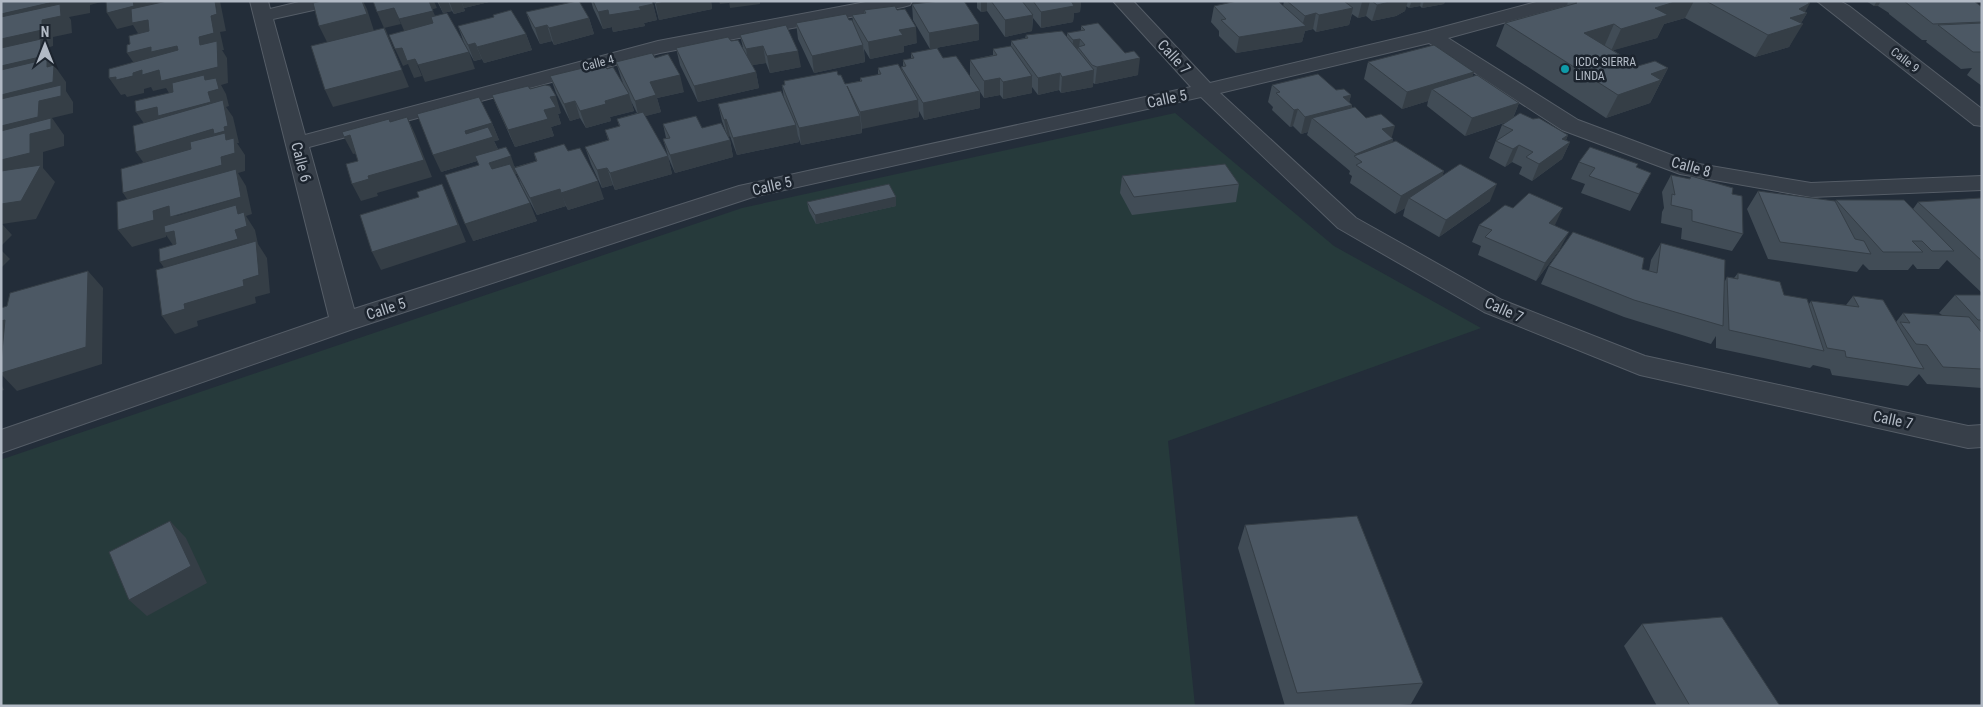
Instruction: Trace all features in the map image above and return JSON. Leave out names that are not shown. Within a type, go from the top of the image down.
[{"type":"street","points":[[261,9],[329,1]]},
{"type":"street","name":"Calle 4","points":[[296,144],[658,46],[903,1]]},
{"type":"street","name":"Calle 7","points":[[1122,1],[1205,90],[1347,223],[1493,306],[1640,365],[1958,435],[1982,436]]},
{"type":"street","name":"Calle 5","points":[[1,442],[344,322],[747,191],[1205,90],[1432,36],[1562,1]]},
{"type":"street","name":"Calle 9","points":[[1826,1],[1842,10],[1982,120]]},
{"type":"street","name":"Calle 6","points":[[261,9],[344,322]]},
{"type":"street","name":"Calle 8","points":[[1432,36],[1570,125],[1688,169],[1811,190],[1982,183]]},
{"type":"green space","points":[[1175,113],[1334,246],[1481,328],[1168,441],[1195,706],[1,706],[1,460],[742,208]]},
{"type":"building","points":[[1,1],[58,1],[1,14]]},
{"type":"building","points":[[106,1],[133,1],[134,6],[107,13]]},
{"type":"building","points":[[167,1],[215,1],[217,14],[211,16],[214,33],[199,37],[200,45],[217,41],[218,67],[161,81],[159,70],[142,75],[142,70],[133,73],[133,76],[116,80],[116,77],[109,78],[109,69],[178,50],[177,46],[151,52],[151,47],[127,53],[127,45],[130,44],[129,36],[149,31],[148,20],[132,23],[131,9]]},
{"type":"building","points":[[322,1],[362,1],[367,14],[319,26],[313,3]]},
{"type":"building","points":[[373,1],[429,1],[433,11],[399,19],[394,8],[377,12]]},
{"type":"building","points":[[579,1],[589,18],[549,28],[547,25],[535,28],[526,12]]},
{"type":"building","points":[[593,1],[652,1],[653,4],[639,7],[641,10],[609,15],[608,10],[598,12]]},
{"type":"building","points":[[655,1],[668,1],[656,4]]},
{"type":"building","points":[[964,1],[979,24],[929,33],[912,4]]},
{"type":"building","points":[[991,1],[1022,1],[1033,15],[1005,20]]},
{"type":"building","points":[[1033,1],[1071,1],[1074,6],[1041,12]]},
{"type":"building","points":[[1237,1],[1278,1],[1306,26],[1239,37],[1221,20],[1226,19],[1214,6]]},
{"type":"building","points":[[1287,1],[1344,1],[1353,8],[1305,16]]},
{"type":"building","points":[[1372,1],[1394,1],[1377,5]]},
{"type":"building","points":[[1574,1],[1678,1],[1655,8],[1668,15],[1621,29],[1614,24],[1584,33],[1638,66],[1655,61],[1668,68],[1651,74],[1661,80],[1618,95],[1505,23],[1577,3]]},
{"type":"building","points":[[1706,1],[1807,1],[1810,3],[1799,9],[1807,13],[1790,18],[1803,24],[1768,35]]},
{"type":"building","points":[[1904,1],[1974,1],[1982,7],[1982,22],[1933,24]]},
{"type":"building","points":[[60,4],[61,16],[42,20],[42,30],[1,39],[1,17]]},
{"type":"building","points":[[895,6],[897,10],[905,9],[916,27],[899,30],[903,35],[868,42],[852,15],[866,13],[864,10]]},
{"type":"building","points":[[511,10],[526,34],[477,47],[475,43],[468,45],[458,26],[494,17],[493,15]]},
{"type":"building","points":[[447,13],[469,52],[418,65],[415,59],[407,61],[402,48],[395,49],[389,35],[433,23],[431,17]]},
{"type":"building","points":[[846,14],[849,20],[852,20],[863,45],[812,56],[796,23]]},
{"type":"building","points":[[1098,23],[1125,53],[1134,51],[1140,58],[1097,67],[1092,65],[1078,47],[1085,45],[1080,39],[1073,40],[1067,33],[1085,30],[1081,26]]},
{"type":"building","points":[[1982,23],[1982,52],[1973,52],[1938,25]]},
{"type":"building","points":[[786,25],[798,51],[767,56],[763,46],[746,49],[740,35]]},
{"type":"building","points":[[384,28],[402,70],[325,90],[311,46]]},
{"type":"building","points":[[1062,31],[1094,70],[1062,77],[1060,73],[1038,78],[1011,41],[1028,38],[1026,35]]},
{"type":"building","points":[[728,37],[731,41],[738,40],[756,72],[694,86],[676,48]]},
{"type":"building","points":[[41,39],[40,57],[1,66],[1,48]]},
{"type":"building","points":[[1434,45],[1474,72],[1407,92],[1368,62]]},
{"type":"building","points":[[1011,46],[1032,76],[1003,82],[1000,78],[984,81],[970,60],[997,55],[993,49]]},
{"type":"building","points":[[937,48],[943,58],[956,56],[980,91],[923,103],[901,67],[906,66],[903,60],[914,58],[911,53]]},
{"type":"building","points":[[652,53],[655,58],[668,54],[680,75],[650,82],[656,95],[635,101],[616,62]]},
{"type":"building","points":[[47,59],[47,67],[54,65],[53,82],[1,95],[1,70]]},
{"type":"building","points":[[604,64],[607,69],[613,67],[629,94],[605,101],[606,104],[580,111],[575,101],[564,104],[550,76]]},
{"type":"building","points":[[898,64],[918,100],[860,112],[847,86],[860,116],[799,128],[782,85],[785,85],[784,81],[837,71],[845,84],[862,81],[860,78],[881,74],[878,68]]},
{"type":"building","points":[[1318,74],[1336,90],[1344,89],[1351,95],[1343,97],[1352,105],[1305,117],[1298,109],[1294,110],[1276,93],[1280,92],[1272,85]]},
{"type":"building","points":[[204,75],[205,80],[216,78],[219,89],[208,92],[211,102],[158,116],[157,107],[136,112],[135,101],[173,92],[172,83]]},
{"type":"building","points":[[1477,75],[1519,103],[1472,118],[1432,89]]},
{"type":"building","points":[[61,85],[61,96],[39,101],[38,117],[1,126],[1,99]]},
{"type":"building","points":[[545,85],[550,86],[556,96],[550,97],[556,107],[544,110],[548,119],[508,130],[492,95],[528,86],[530,89]]},
{"type":"building","points":[[781,91],[796,125],[733,138],[718,104]]},
{"type":"building","points":[[479,97],[492,123],[465,131],[466,134],[488,127],[493,137],[433,155],[417,114]]},
{"type":"building","points":[[223,100],[228,126],[224,127],[225,131],[214,134],[213,129],[136,152],[133,126]]},
{"type":"building","points":[[1355,107],[1366,118],[1381,114],[1395,126],[1382,129],[1393,139],[1356,154],[1312,118]]},
{"type":"building","points":[[643,112],[668,156],[610,173],[607,168],[597,170],[585,147],[609,140],[605,130],[620,126],[617,119]]},
{"type":"building","points":[[1520,113],[1533,119],[1539,118],[1568,135],[1562,139],[1570,142],[1539,164],[1526,157],[1533,152],[1519,145],[1513,149],[1496,141],[1513,130],[1502,125]]},
{"type":"building","points":[[696,116],[702,128],[721,123],[730,140],[670,155],[663,139],[670,138],[663,124]]},
{"type":"building","points":[[407,117],[424,160],[368,176],[369,179],[352,184],[346,164],[358,161],[350,135],[344,137],[342,132],[389,119],[390,122]]},
{"type":"building","points":[[51,118],[51,129],[30,134],[30,153],[1,160],[1,131]]},
{"type":"building","points":[[225,133],[226,140],[234,138],[235,153],[221,157],[222,165],[123,193],[121,169],[191,149],[190,142]]},
{"type":"building","points":[[1396,141],[1444,171],[1401,196],[1356,165],[1362,162],[1354,156]]},
{"type":"building","points":[[564,144],[568,151],[580,148],[598,181],[561,193],[560,189],[530,198],[514,168],[537,161],[534,153]]},
{"type":"building","points":[[506,147],[511,156],[489,163],[492,169],[510,164],[530,203],[465,224],[445,175],[479,165],[475,156]]},
{"type":"building","points":[[1590,147],[1638,164],[1636,167],[1651,173],[1639,194],[1589,176],[1595,168],[1579,162]]},
{"type":"building","points":[[1225,164],[1239,184],[1134,197],[1122,176]]},
{"type":"building","points":[[1460,164],[1497,184],[1446,220],[1409,198]]},
{"type":"building","points":[[41,165],[21,201],[1,204],[1,171]]},
{"type":"building","points":[[236,169],[241,197],[170,217],[169,206],[153,211],[154,220],[118,230],[117,202]]},
{"type":"building","points":[[1671,175],[1690,179],[1691,176],[1733,188],[1732,194],[1742,196],[1743,234],[1692,221],[1692,210],[1671,205],[1672,194],[1675,195]]},
{"type":"building","points":[[442,184],[458,225],[372,252],[360,215],[419,197],[417,192]]},
{"type":"building","points":[[889,184],[896,197],[815,215],[807,202]]},
{"type":"building","points":[[1758,191],[1835,201],[1855,239],[1864,241],[1871,254],[1780,242]]},
{"type":"building","points":[[1529,193],[1563,208],[1549,223],[1569,232],[1545,263],[1485,237],[1492,230],[1479,225],[1505,205],[1513,208]]},
{"type":"building","points":[[1981,198],[1982,261],[1918,202]]},
{"type":"building","points":[[1836,200],[1904,200],[1954,251],[1932,251],[1922,241],[1912,241],[1923,252],[1883,252]]},
{"type":"building","points":[[236,205],[238,214],[244,212],[247,226],[235,230],[238,239],[160,262],[159,249],[176,244],[174,231],[165,233],[164,226]]},
{"type":"building","points":[[1573,232],[1644,258],[1642,269],[1657,273],[1661,243],[1725,260],[1723,326],[1634,300],[1549,266]]},
{"type":"building","points":[[256,241],[259,275],[243,280],[244,286],[184,304],[185,309],[162,316],[156,270]]},
{"type":"building","points":[[88,271],[86,347],[1,373],[5,320],[1,321],[1,308],[7,306],[10,293]]},
{"type":"building","points":[[1738,273],[1780,282],[1784,295],[1807,299],[1824,351],[1729,330],[1727,277],[1738,279]]},
{"type":"building","points":[[1955,295],[1982,295],[1982,320],[1978,320]]},
{"type":"building","points":[[1853,296],[1883,300],[1924,369],[1846,357],[1845,351],[1827,348],[1811,301],[1859,307]]},
{"type":"building","points":[[1903,313],[1969,317],[1982,333],[1982,369],[1943,367],[1927,345],[1916,344],[1900,322],[1910,323]]},
{"type":"building","points":[[1357,516],[1423,683],[1297,693],[1245,525]]},
{"type":"building","points":[[170,521],[191,566],[129,600],[109,552]]},
{"type":"building","points":[[1722,617],[1780,706],[1690,706],[1642,624]]},
{"type":"place","name":"ICDC SIERRA LINDA","points":[[1565,69]]}]
